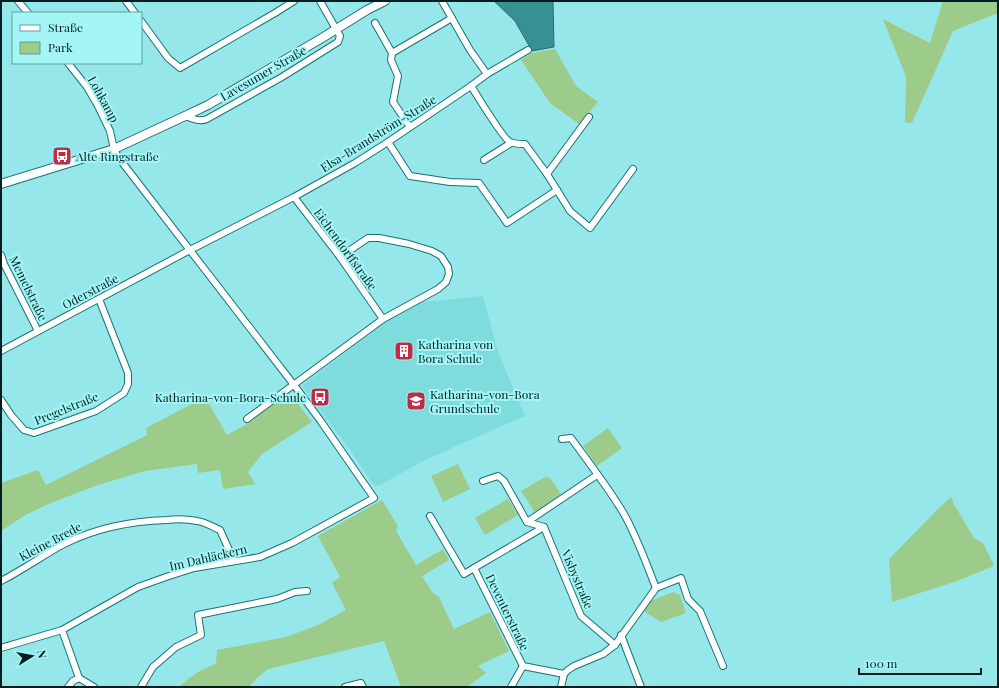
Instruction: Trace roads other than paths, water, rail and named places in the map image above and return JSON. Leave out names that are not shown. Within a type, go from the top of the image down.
[{"type":"street","points":[[18,1],[27,12]]},
{"type":"street","points":[[126,1],[134,12]]},
{"type":"street","points":[[142,22],[168,58],[180,68],[294,1]]},
{"type":"street","points":[[320,1],[336,29]]},
{"type":"street","name":"Lavesumer Straße","points":[[1,184],[114,149],[186,116],[208,105],[367,10],[385,1]]},
{"type":"street","points":[[442,1],[470,50],[487,74]]},
{"type":"street","points":[[392,53],[452,18]]},
{"type":"street","points":[[375,23],[392,53],[391,60],[398,76],[393,102],[410,127]]},
{"type":"street","name":"Lavesumer Straße","points":[[186,116],[199,120],[207,119],[282,77],[338,42],[340,36],[336,29]]},
{"type":"street","name":"Elsa-Brandström-Straße","points":[[294,197],[355,163],[487,74],[528,50]]},
{"type":"street","name":"Lohkamp","points":[[69,64],[87,87],[98,106],[110,131],[114,149]]},
{"type":"street","points":[[471,86],[508,141],[511,143]]},
{"type":"street","points":[[547,174],[589,117]]},
{"type":"street","points":[[388,142],[410,176],[450,182],[479,183],[507,223],[557,190]]},
{"type":"street","points":[[484,160],[511,143],[525,144],[547,174],[570,211],[590,228],[634,168]]},
{"type":"street","points":[[114,149],[118,157],[294,385]]},
{"type":"street","points":[[190,250],[294,197]]},
{"type":"street","name":"Eichendorffstraße","points":[[294,197],[340,257],[383,319]]},
{"type":"street","points":[[247,419],[383,319],[438,289],[446,282],[449,274],[448,266],[441,256],[432,251],[409,244],[379,238],[368,238],[340,257]]},
{"type":"street","name":"Oderstraße","points":[[1,351],[190,250]]},
{"type":"street","name":"Memelstraße","points":[[1,255],[4,264],[38,331]]},
{"type":"street","name":"Pregelstraße","points":[[1,400],[24,430],[34,433],[96,411],[124,393],[128,384],[128,373],[99,299]]},
{"type":"street","name":"Im Dahläckern","points":[[1,648],[62,630],[138,587],[194,568],[260,556],[292,543],[374,498],[294,385]]},
{"type":"street","points":[[562,439],[571,438],[624,514],[643,554],[656,588]]},
{"type":"street","points":[[527,522],[597,475]]},
{"type":"street","points":[[483,481],[498,476],[504,481],[527,522],[544,527]]},
{"type":"street","name":"Deventerstraße","points":[[430,516],[464,574],[544,527]]},
{"type":"street","name":"Kleine Brede","points":[[1,581],[46,554],[88,533],[128,523],[156,520],[185,519],[200,521],[220,530],[234,561]]},
{"type":"street","name":"Visbystraße","points":[[544,527],[581,616],[615,645]]},
{"type":"street","name":"Deventerstraße","points":[[474,568],[523,666]]},
{"type":"street","points":[[561,687],[564,674],[568,670],[574,666],[604,654],[615,645],[656,588],[681,578],[688,599],[700,610],[723,666]]},
{"type":"street","points":[[142,687],[153,667],[176,648],[201,635],[198,615],[277,599],[295,592],[307,591]]},
{"type":"street","points":[[62,630],[79,678],[94,687]]},
{"type":"street","points":[[621,635],[641,687]]},
{"type":"street","name":"Deventerstraße","points":[[523,666],[564,674]]},
{"type":"street","name":"Deventerstraße","points":[[511,687],[523,666]]},
{"type":"street","points":[[68,687],[73,681],[79,678]]},
{"type":"street","points":[[345,687],[361,683],[363,687]]},
{"type":"place","name":"Alte Ringstraße","points":[[62,156]]},
{"type":"place","name":"Katharina von Bora Schule","points":[[404,351]]},
{"type":"place","name":"Katharina-von-Bora-Schule","points":[[320,397]]},
{"type":"place","name":"Katharina-von-Bora Grundschule","points":[[416,401]]}]
